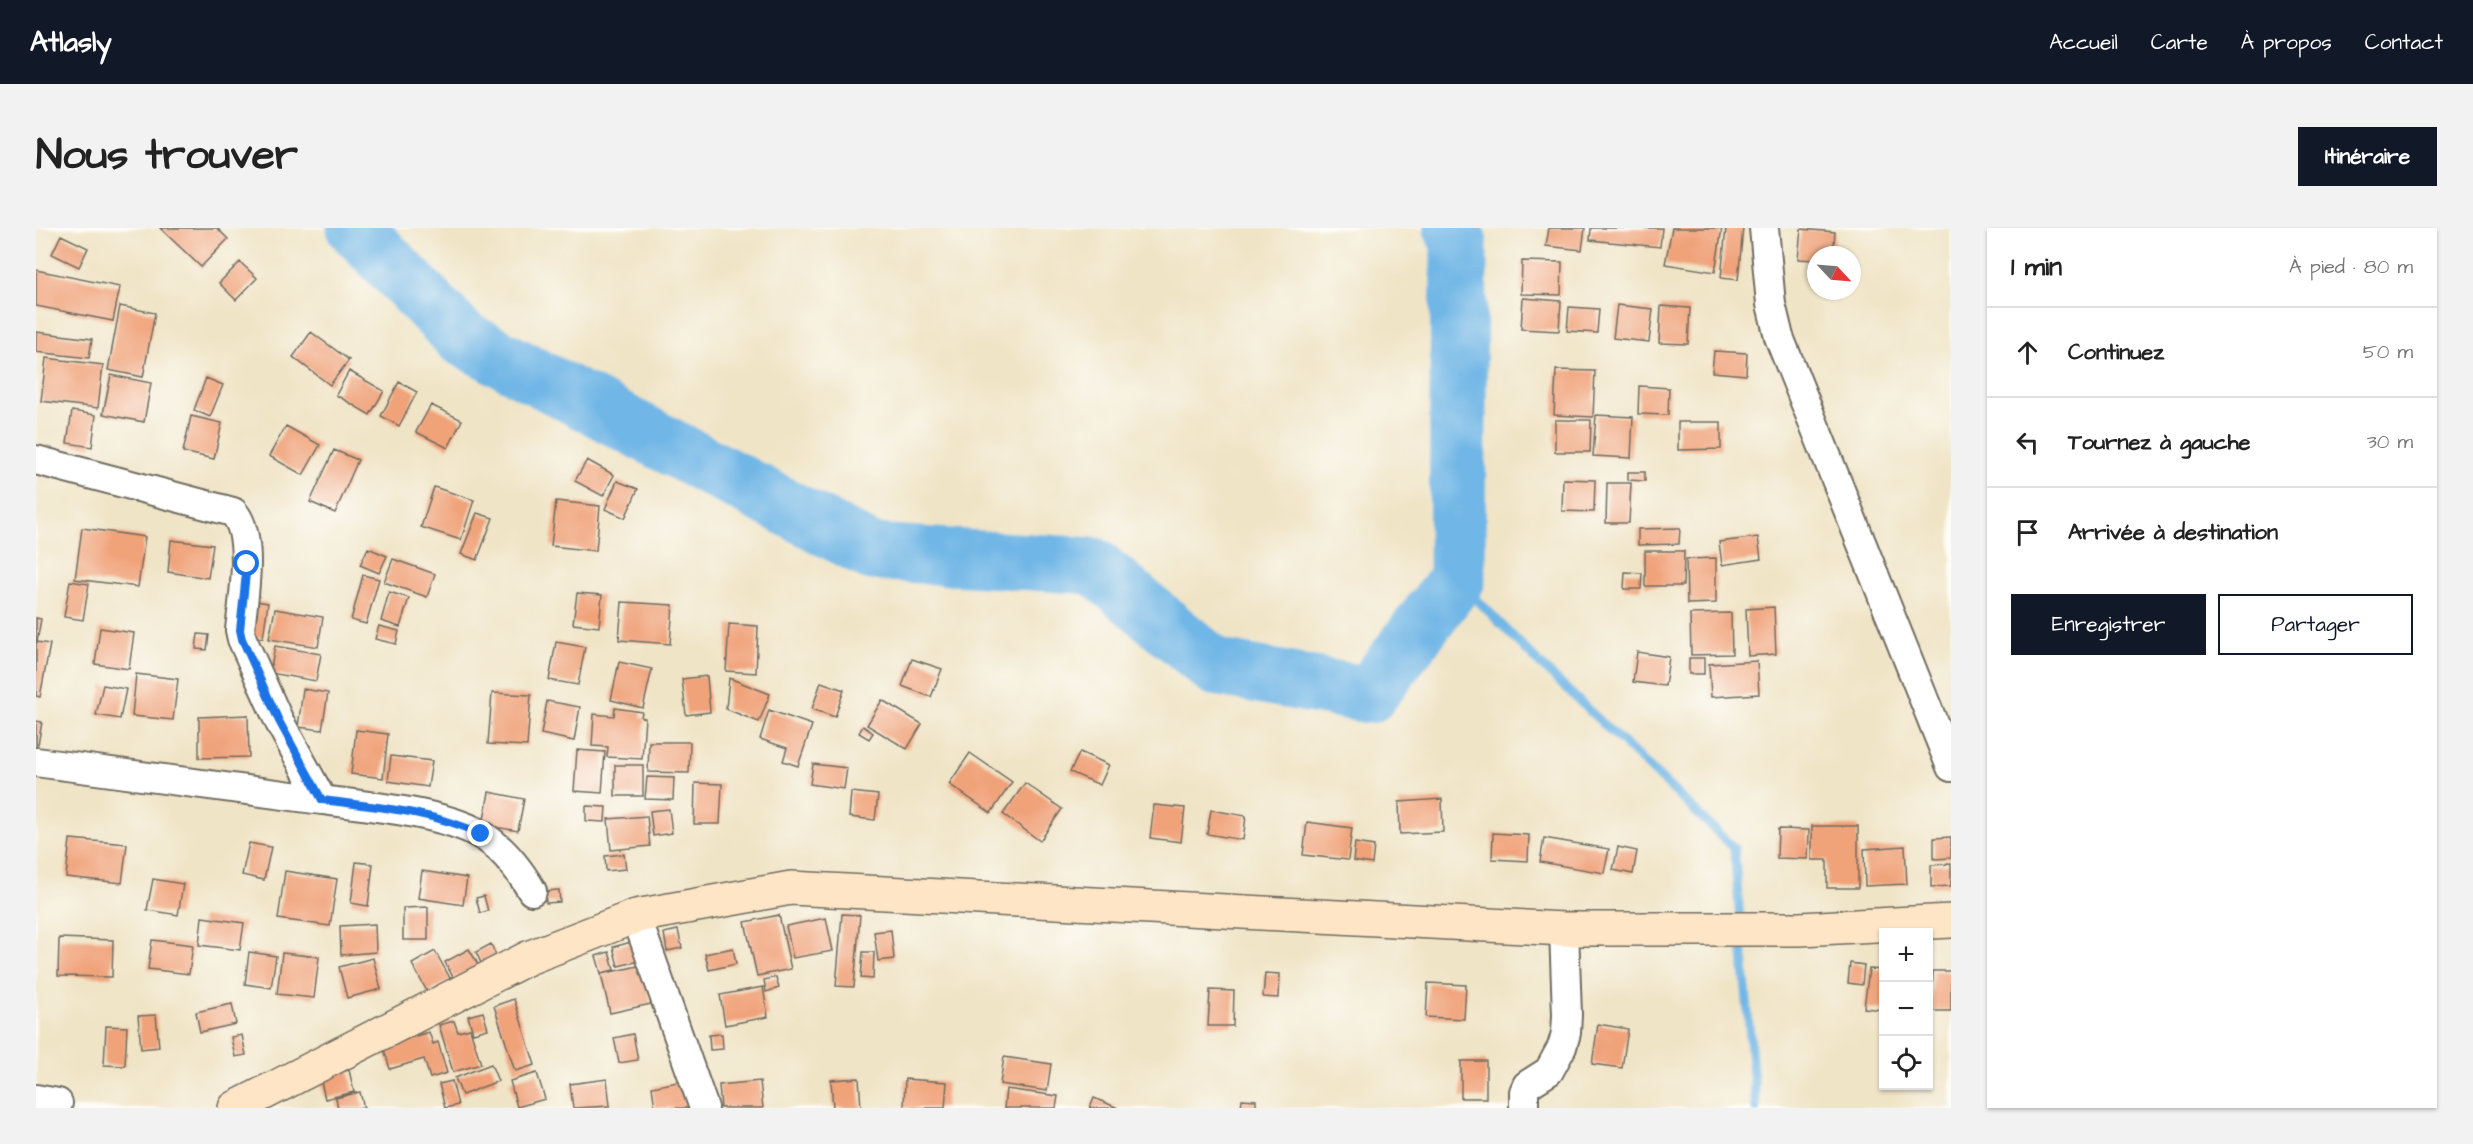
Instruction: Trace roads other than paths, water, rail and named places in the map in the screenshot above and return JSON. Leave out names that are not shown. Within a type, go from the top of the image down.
[{"type":"main road","points":[[235,1108],[528,958],[636,916],[791,888],[1564,929],[1800,929],[1951,921]]},
{"type":"street","points":[[1764,228],[1771,304],[1779,337],[1951,767]]},
{"type":"street","points":[[36,460],[226,508],[237,515],[240,520],[247,564],[240,630],[242,639],[279,721],[322,800]]},
{"type":"street","points":[[36,762],[387,809],[458,823],[481,834],[518,867],[532,891]]},
{"type":"street","points":[[636,916],[705,1108]]},
{"type":"street","points":[[1524,1108],[1524,1092],[1527,1085],[1549,1071],[1562,1047],[1566,1032],[1564,929]]},
{"type":"waterway","points":[[355,228],[462,338],[872,552],[1094,566],[1215,667],[1369,695],[1457,579],[1459,243],[1452,228]]},
{"type":"waterway","points":[[1457,579],[1536,660],[1734,848],[1756,1108]]}]
